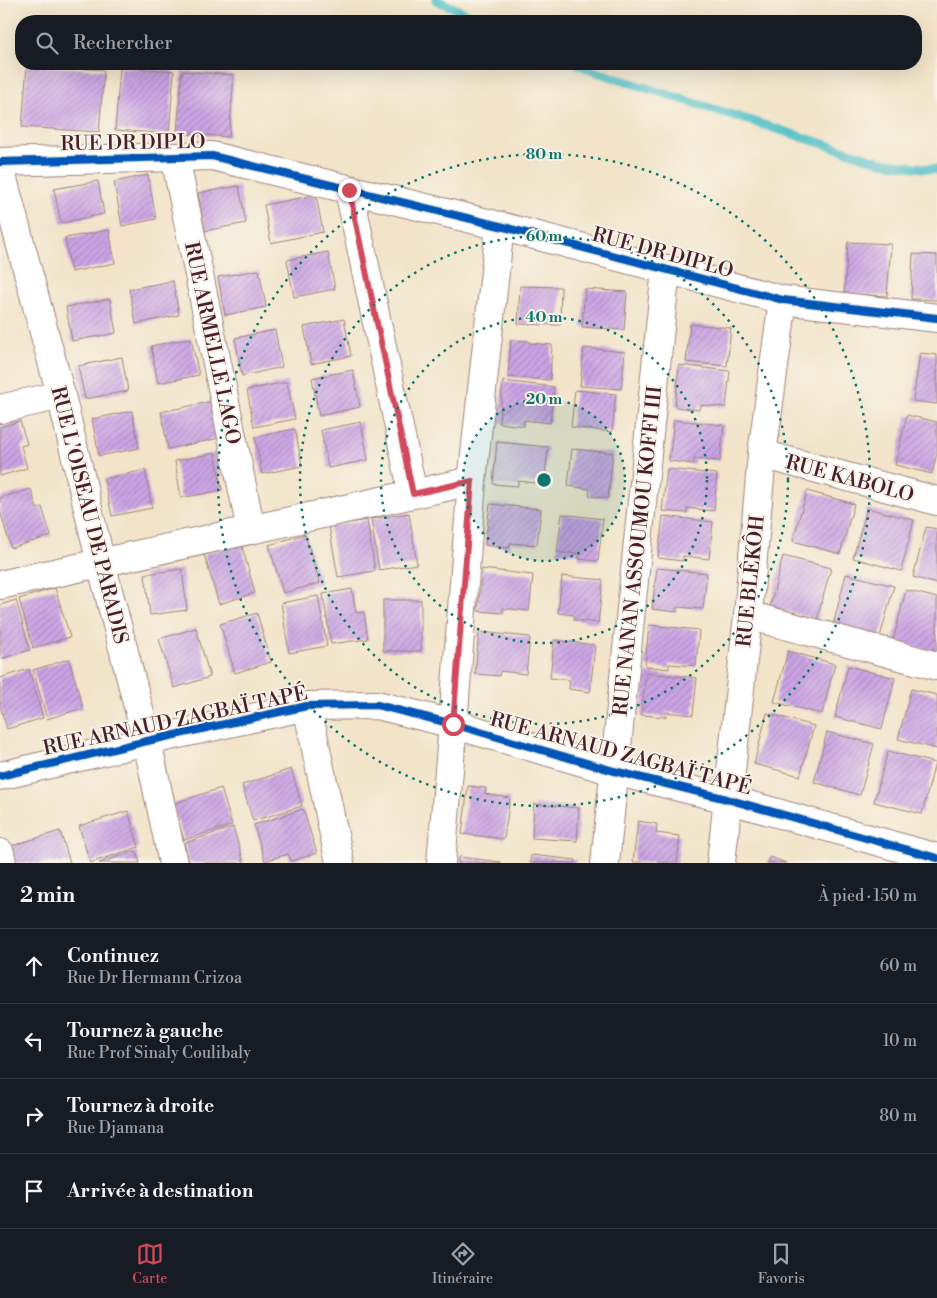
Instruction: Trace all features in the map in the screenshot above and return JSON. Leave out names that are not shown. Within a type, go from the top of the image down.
[{"type":"street","name":"RUE DR DIPLO","points":[[0,162],[212,156],[500,226],[783,300],[937,318]]},
{"type":"street","name":"RUE ARMELLE LAGO","points":[[175,157],[251,530]]},
{"type":"street","name":"RUE L'OISEAU DE PARADIS","points":[[0,168],[61,396],[101,563],[147,741],[173,863]]},
{"type":"street","points":[[349,190],[413,494]]},
{"type":"street","points":[[441,863],[472,481],[500,226]]},
{"type":"street","name":"RUE NANAN ASSOUMOU KOFFI III","points":[[605,863],[666,269]]},
{"type":"street","name":"RUE BLÊKÔH","points":[[721,863],[748,615],[762,454],[783,300]]},
{"type":"street","points":[[0,409],[61,396]]},
{"type":"street","name":"RUE KABOLO","points":[[762,454],[937,501]]},
{"type":"street","points":[[0,585],[472,481]]},
{"type":"street","points":[[748,615],[937,666]]},
{"type":"street","name":"RUE ARNAUD ZAGBAÏ TAPÉ","points":[[0,776],[307,706],[377,705],[453,724],[614,771],[727,799],[937,858]]},
{"type":"street","points":[[307,706],[340,863]]},
{"type":"street","points":[[0,853],[2,863]]},
{"type":"building","points":[[27,70],[104,70],[99,132],[22,127]]},
{"type":"building","points":[[120,70],[174,71],[169,134],[115,130]]},
{"type":"building","points":[[182,71],[234,75],[229,137],[177,133]]},
{"type":"building","points":[[148,175],[156,219],[122,226],[114,182]]},
{"type":"building","points":[[98,181],[104,214],[61,223],[54,189]]},
{"type":"building","points":[[239,186],[246,223],[205,231],[198,193]]},
{"type":"building","points":[[316,195],[323,232],[271,243],[264,205]]},
{"type":"building","points":[[109,230],[115,263],[71,272],[65,238]]},
{"type":"building","points":[[848,242],[891,244],[887,296],[844,294]]},
{"type":"building","points":[[328,252],[335,289],[294,297],[287,260]]},
{"type":"building","points":[[913,254],[937,255],[937,300],[911,299]]},
{"type":"building","points":[[259,270],[266,307],[225,315],[218,277]]},
{"type":"building","points":[[173,281],[179,315],[136,324],[129,289]]},
{"type":"building","points":[[520,286],[561,287],[560,325],[518,324]]},
{"type":"building","points":[[585,289],[627,292],[624,330],[582,327]]},
{"type":"building","points":[[110,299],[116,333],[72,341],[66,307]]},
{"type":"building","points":[[344,319],[351,356],[311,364],[304,327]]},
{"type":"building","points":[[690,324],[731,328],[727,366],[686,362]]},
{"type":"building","points":[[275,330],[282,367],[242,376],[235,338]]},
{"type":"building","points":[[191,338],[199,375],[158,383],[151,346]]},
{"type":"building","points":[[511,340],[552,345],[550,380],[508,377]]},
{"type":"building","points":[[584,348],[625,352],[621,389],[580,386]]},
{"type":"building","points":[[920,353],[937,355],[937,404],[913,401]]},
{"type":"building","points":[[122,357],[128,391],[85,399],[78,366]]},
{"type":"building","points":[[679,365],[730,371],[726,407],[700,405],[699,410],[675,407]]},
{"type":"building","points":[[353,370],[360,407],[319,416],[312,378]]},
{"type":"building","points":[[503,381],[554,387],[550,423],[524,420],[524,426],[499,423]]},
{"type":"building","points":[[287,382],[295,419],[254,427],[247,390]]},
{"type":"building","points":[[575,390],[616,394],[612,432],[571,427]]},
{"type":"building","points":[[213,401],[220,438],[168,449],[161,412]]},
{"type":"building","points":[[132,411],[139,448],[99,456],[92,419]]},
{"type":"building","points":[[907,415],[937,422],[937,453],[932,474],[895,465]]},
{"type":"building","points":[[674,420],[724,425],[720,461],[694,459],[694,464],[669,461]]},
{"type":"building","points":[[20,421],[27,444],[21,446],[27,468],[0,476],[0,427]]},
{"type":"building","points":[[361,422],[368,460],[328,468],[321,430]]},
{"type":"building","points":[[295,429],[302,466],[262,474],[255,437]]},
{"type":"building","points":[[497,442],[548,447],[544,484],[518,481],[518,486],[493,484]]},
{"type":"building","points":[[572,449],[613,453],[608,498],[589,496],[590,489],[568,486]]},
{"type":"building","points":[[215,453],[222,490],[181,498],[175,461]]},
{"type":"building","points":[[667,469],[717,474],[714,511],[687,508],[687,513],[662,511]]},
{"type":"building","points":[[145,470],[152,508],[112,516],[104,479]]},
{"type":"building","points":[[31,489],[37,509],[42,507],[51,536],[11,548],[0,511],[0,498]]},
{"type":"building","points":[[807,491],[854,504],[840,554],[793,541]]},
{"type":"building","points":[[490,504],[541,509],[537,545],[510,543],[510,548],[485,545]]},
{"type":"building","points":[[867,508],[914,520],[901,571],[853,558]]},
{"type":"building","points":[[409,513],[417,564],[379,570],[371,519]]},
{"type":"building","points":[[562,514],[603,519],[598,561],[579,559],[579,554],[557,552]]},
{"type":"building","points":[[663,516],[713,522],[709,559],[683,556],[683,561],[658,558]]},
{"type":"building","points":[[367,520],[375,571],[338,577],[329,526]]},
{"type":"building","points":[[926,527],[937,529],[937,584],[913,577]]},
{"type":"building","points":[[305,534],[320,583],[283,593],[269,545]]},
{"type":"building","points":[[241,543],[255,593],[219,604],[204,554]]},
{"type":"building","points":[[783,556],[831,568],[817,619],[770,607]]},
{"type":"building","points":[[657,568],[707,573],[703,609],[677,607],[677,612],[652,609]]},
{"type":"building","points":[[182,569],[187,610],[150,615],[145,574]]},
{"type":"building","points":[[482,569],[533,575],[529,611],[503,608],[503,613],[478,611]]},
{"type":"building","points":[[846,574],[894,586],[880,637],[833,625]]},
{"type":"building","points":[[562,576],[603,580],[598,623],[574,620],[574,615],[558,613]]},
{"type":"building","points":[[55,588],[70,637],[33,648],[19,599]]},
{"type":"building","points":[[352,589],[356,613],[364,612],[368,639],[331,644],[323,594]]},
{"type":"building","points":[[906,590],[937,598],[937,652],[893,641]]},
{"type":"building","points":[[318,596],[327,646],[289,653],[281,603]]},
{"type":"building","points":[[16,600],[30,650],[0,659],[0,605]]},
{"type":"building","points":[[383,600],[421,600],[421,651],[383,651]]},
{"type":"building","points":[[257,613],[271,662],[235,673],[220,624]]},
{"type":"building","points":[[649,625],[699,630],[696,666],[669,664],[669,669],[645,666]]},
{"type":"building","points":[[196,628],[210,677],[174,688],[159,639]]},
{"type":"building","points":[[479,632],[530,637],[526,674],[500,671],[499,676],[475,674]]},
{"type":"building","points":[[554,640],[595,645],[590,692],[569,689],[570,680],[550,678]]},
{"type":"building","points":[[788,651],[835,664],[822,714],[774,702]]},
{"type":"building","points":[[69,659],[83,708],[47,719],[33,670]]},
{"type":"building","points":[[848,666],[895,678],[882,729],[835,717]]},
{"type":"building","points":[[29,669],[43,718],[7,729],[0,706],[0,678]]},
{"type":"building","points":[[646,673],[697,678],[693,715],[666,712],[666,717],[641,715]]},
{"type":"building","points":[[911,689],[937,695],[937,749],[898,739]]},
{"type":"building","points":[[767,713],[814,726],[800,776],[754,764]]},
{"type":"building","points":[[827,732],[874,744],[860,795],[814,782]]},
{"type":"building","points":[[888,751],[935,763],[922,814],[874,802]]},
{"type":"building","points":[[291,769],[302,806],[253,821],[242,785]]},
{"type":"building","points":[[468,786],[486,788],[485,794],[510,798],[504,839],[462,834]]},
{"type":"building","points":[[221,788],[232,825],[184,840],[172,804]]},
{"type":"building","points":[[534,804],[579,808],[577,841],[532,838]]},
{"type":"building","points":[[303,809],[317,853],[291,861],[288,854],[265,861],[254,825]]},
{"type":"building","points":[[128,811],[139,847],[90,863],[79,826]]},
{"type":"building","points":[[638,821],[657,824],[656,833],[680,836],[677,863],[633,862]]},
{"type":"building","points":[[233,827],[244,863],[190,863],[184,843]]},
{"type":"building","points":[[60,831],[70,863],[16,863],[11,846]]},
{"type":"building","points":[[136,851],[140,863],[99,863]]},
{"type":"building","points":[[531,855],[576,860],[575,863],[530,863]]},
{"type":"building","points":[[459,857],[501,862],[501,863],[458,863]]},
{"type":"building","points":[[770,857],[786,863],[767,863]]},
{"type":"waterway","points":[[436,0],[470,15]]},
{"type":"waterway","points":[[590,70],[881,162],[937,170]]},
{"type":"cycle path","points":[[0,162],[212,156],[500,226],[783,300],[937,318]]},
{"type":"cycle path","points":[[0,776],[307,706],[377,705],[453,724],[614,771],[727,799],[937,858]]},
{"type":"route","points":[[349,190],[413,494],[472,481],[453,724]]}]
